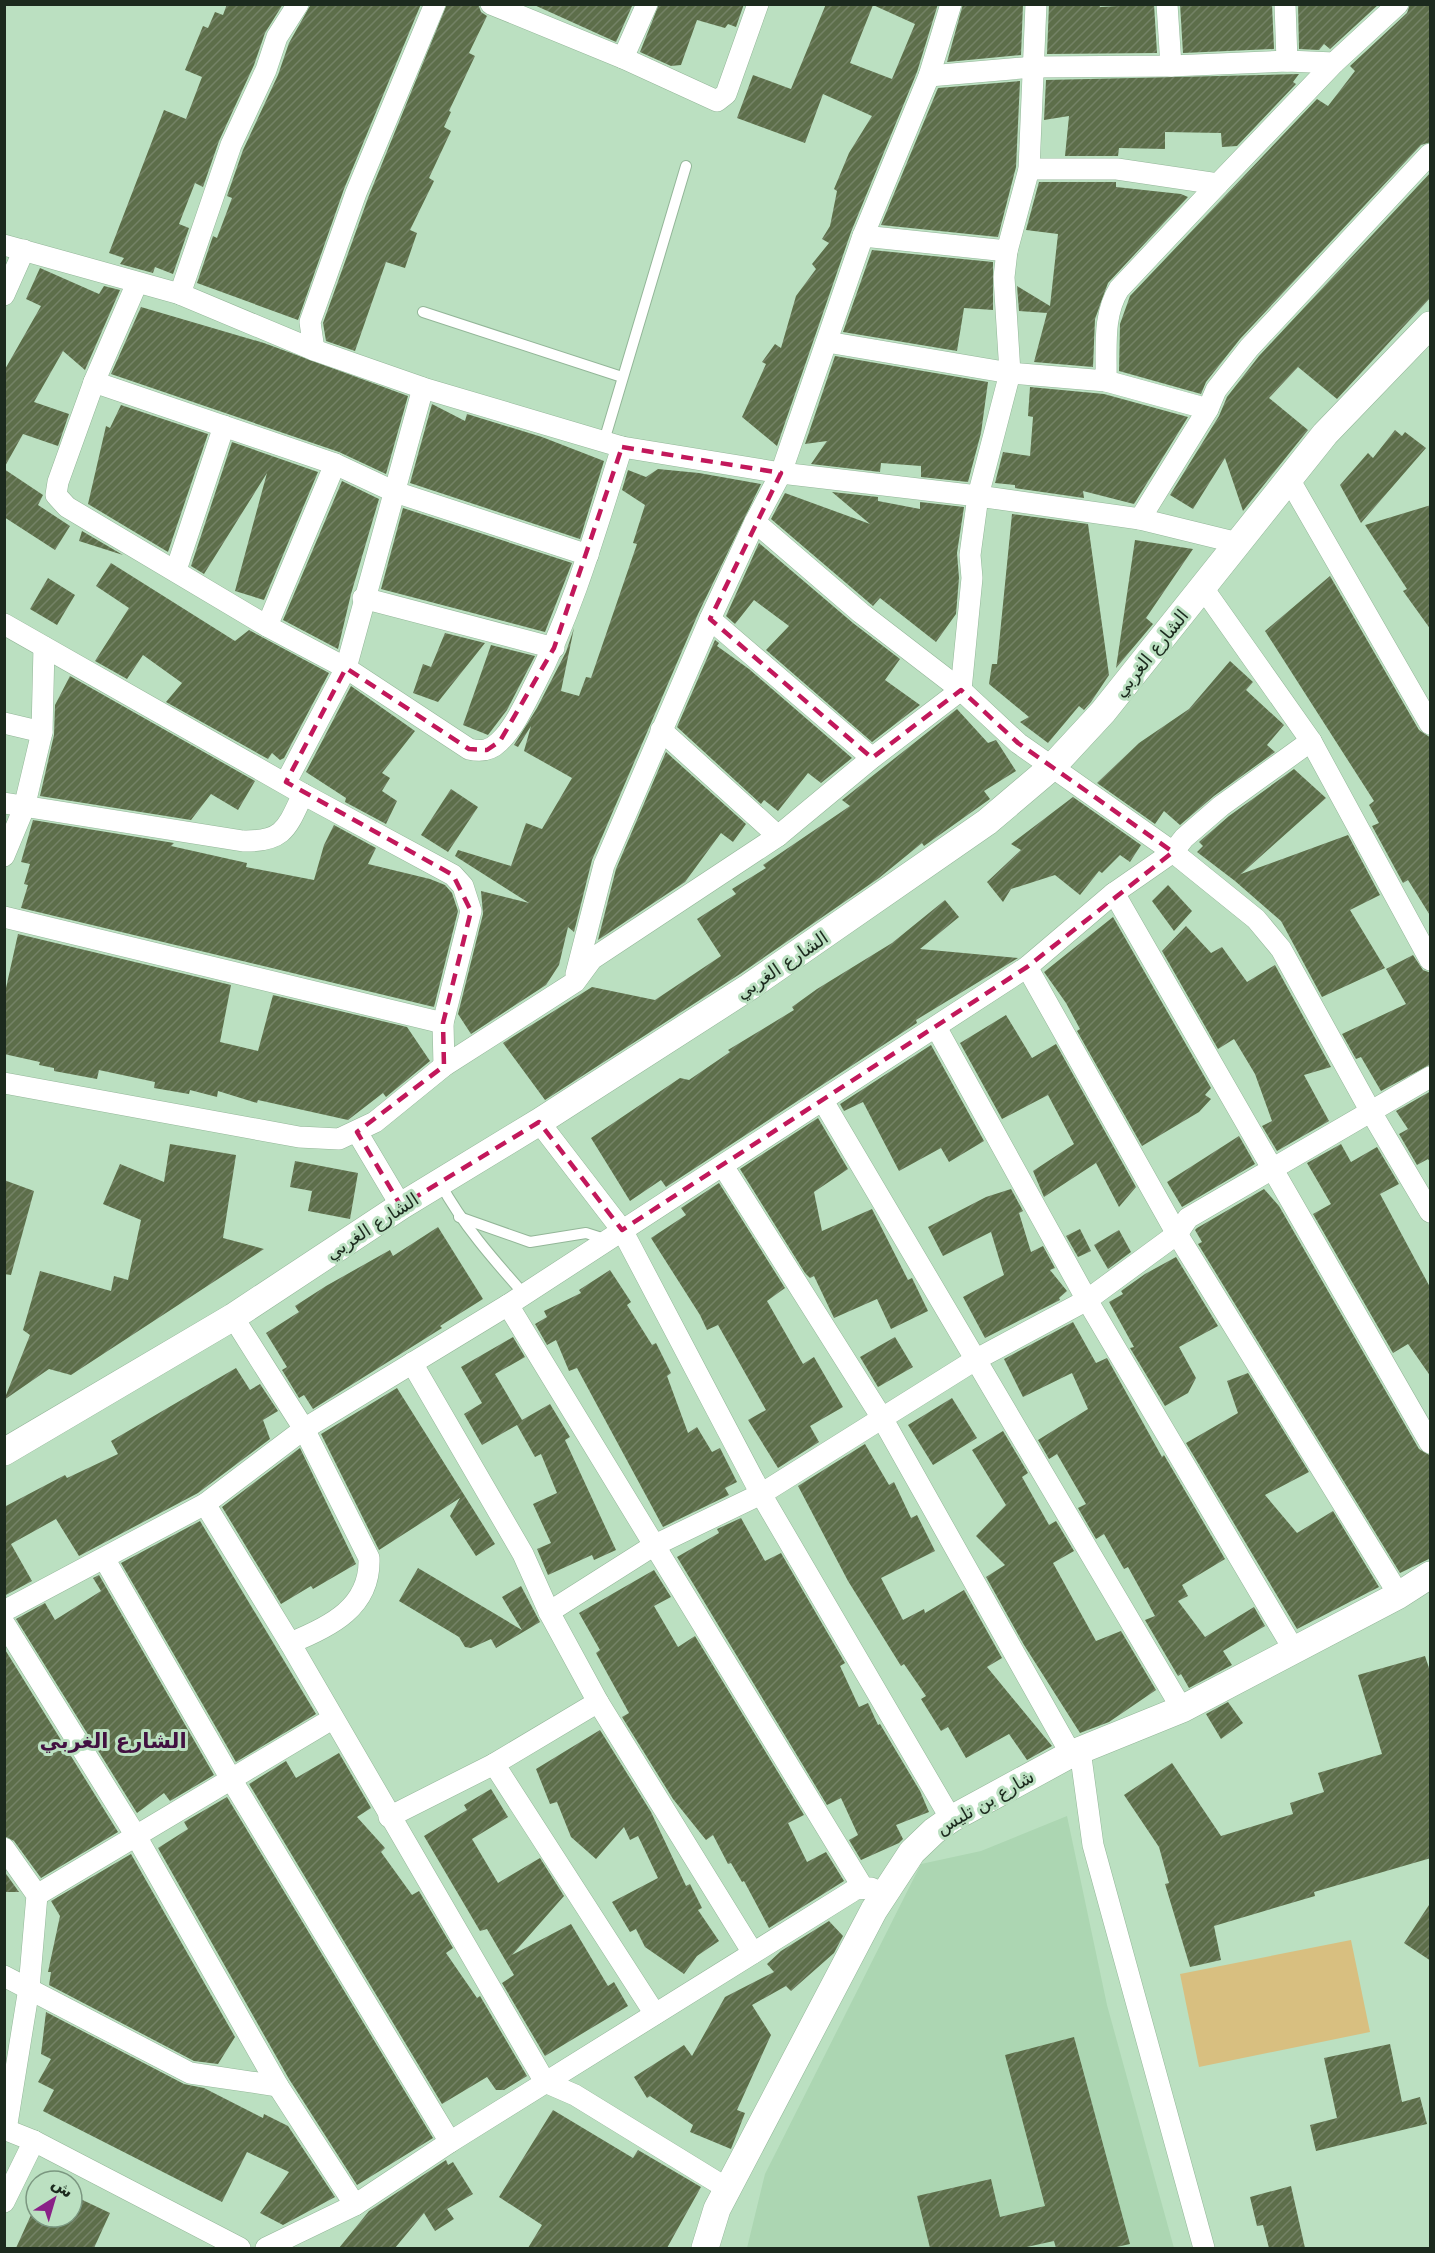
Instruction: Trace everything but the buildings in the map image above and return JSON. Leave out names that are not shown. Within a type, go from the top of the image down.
[{"type":"street","points":[[180,294],[231,145],[266,70],[277,37],[298,4]]},
{"type":"street","points":[[314,350],[310,322],[356,193],[435,4]]},
{"type":"street","points":[[491,4],[623,58],[717,101],[726,94],[758,4]]},
{"type":"street","points":[[623,58],[647,4]]},
{"type":"street","points":[[574,982],[603,865],[710,619],[755,522],[782,473],[863,236],[928,76],[951,4]]},
{"type":"street","points":[[4,1083],[299,1137],[339,1138],[357,1132],[375,1122],[444,1066],[574,982],[592,959],[778,836],[872,758],[961,690],[972,578],[970,555],[978,496],[1010,373],[1004,278],[1007,251],[1029,169],[1036,4]]},
{"type":"street","points":[[1167,4],[1171,66]]},
{"type":"street","points":[[1285,4],[1287,61]]},
{"type":"street","points":[[1106,381],[1107,320],[1110,302],[1119,289],[1334,63],[1398,4]]},
{"type":"street","points":[[928,76],[1034,67],[1171,66],[1287,61],[1334,63]]},
{"type":"street","points":[[1140,519],[1208,409],[1216,390],[1249,348],[1431,154]]},
{"type":"street","points":[[1029,169],[1117,169],[1218,184]]},
{"type":"street","points":[[863,236],[1007,251]]},
{"type":"street","points":[[4,295],[14,248],[180,294],[314,350],[423,388],[613,444],[782,473],[978,496],[1140,519],[1238,543]]},
{"type":"street","points":[[137,283],[94,382],[58,482],[56,495],[67,507],[267,626],[346,668],[469,749],[487,750],[500,741],[522,709],[554,648],[588,555],[613,444]]},
{"type":"street","name":"الشارع الغربي","points":[[4,1452],[233,1317],[401,1206],[539,1122],[881,898],[987,822],[1053,766],[1103,712],[1288,479],[1345,412],[1431,325]]},
{"type":"street","points":[[827,342],[1010,373],[1106,381],[1208,409]]},
{"type":"street","points":[[94,382],[335,464],[395,492],[588,555]]},
{"type":"street","points":[[286,782],[346,668],[363,598],[423,388]]},
{"type":"street","points":[[176,570],[224,426]]},
{"type":"street","points":[[267,626],[335,464]]},
{"type":"street","points":[[1288,479],[1431,724]]},
{"type":"street","points":[[755,522],[861,613],[961,690],[1018,743],[1173,852],[1270,933],[1296,975],[1371,1112],[1431,1212]]},
{"type":"street","points":[[1203,588],[1311,741],[1431,960]]},
{"type":"street","points":[[363,598],[554,648]]},
{"type":"street","points":[[710,619],[872,758]]},
{"type":"street","points":[[4,624],[286,782],[303,794],[453,875],[462,886],[471,911],[443,1023],[444,1066]]},
{"type":"street","points":[[4,856],[14,805],[42,732],[44,647]]},
{"type":"street","points":[[4,723],[42,732]]},
{"type":"street","points":[[661,730],[778,836]]},
{"type":"street","points":[[4,1611],[105,1560],[205,1504],[304,1429],[516,1299],[1027,967],[1114,894],[1173,852],[1184,838],[1221,806],[1311,741]]},
{"type":"street","points":[[14,805],[243,842],[261,842],[274,839],[284,831],[303,794]]},
{"type":"street","points":[[1114,894],[1431,1443]]},
{"type":"street","points":[[4,917],[443,1023]]},
{"type":"street","points":[[1027,967],[1177,1234],[1400,1595]]},
{"type":"street","points":[[936,1027],[1087,1300],[1294,1650]]},
{"type":"street","points":[[549,1612],[653,1546],[761,1494],[975,1360],[1087,1300],[1177,1234],[1188,1218],[1431,1077]]},
{"type":"street","points":[[823,1101],[1182,1709]]},
{"type":"street","points":[[539,1122],[615,1235],[761,1494],[951,1820]]},
{"type":"street","points":[[357,1132],[401,1206]]},
{"type":"street","points":[[723,1166],[882,1418],[1075,1752],[1093,1845],[1204,2248]]},
{"type":"street","points":[[266,2248],[355,2205],[450,2142],[753,1953],[873,1890],[653,1546],[516,1299]]},
{"type":"street","points":[[233,1317],[304,1429],[369,1558],[369,1575],[363,1592],[351,1608],[319,1631],[290,1643]]},
{"type":"street","points":[[412,1363],[523,1554],[549,1612],[598,1702],[753,1953]]},
{"type":"street","points":[[205,1504],[290,1643],[332,1719],[545,2082],[575,2095],[728,2189]]},
{"type":"street","points":[[105,1560],[231,1779],[450,2142]]},
{"type":"street","name":"شارع بن تليس","points":[[705,2248],[709,2230],[728,2189],[873,1890],[934,1831],[1075,1752],[1182,1709],[1400,1595],[1431,1575]]},
{"type":"street","points":[[4,1623],[136,1836],[278,2086],[355,2205]]},
{"type":"street","points":[[389,1817],[494,1764],[598,1702]]},
{"type":"street","points":[[37,1895],[332,1719]]},
{"type":"street","points":[[494,1764],[655,2014]]},
{"type":"street","points":[[4,1848],[37,1895],[28,1988],[5,2129],[34,2141],[240,2248]]},
{"type":"street","points":[[4,1976],[190,2073],[278,2086]]},
{"type":"street","points":[[4,2202],[34,2141]]},
{"type":"lane","points":[[613,444],[622,377],[686,166]]},
{"type":"lane","points":[[423,312],[622,377]]},
{"type":"lane","points":[[440,1182],[459,1217],[516,1299]]},
{"type":"lane","points":[[459,1217],[530,1242],[586,1233],[615,1235]]},
{"type":"highlighted area","points":[[622,447],[781,473],[710,619],[872,758],[961,690],[1018,743],[1173,852],[1027,967],[622,1230],[539,1122],[401,1206],[357,1132],[444,1066],[443,1023],[471,911],[453,875],[286,782],[346,668],[469,749],[487,750],[500,741],[554,648]]},
{"type":"shaded area","points":[[1067,1816],[1107,2005],[1174,2248],[747,2248],[765,2174],[921,1864],[981,1851]]},
{"type":"shaded area","points":[[1351,1940],[1370,2032],[1199,2067],[1180,1974]]},
{"type":"district","name":"الشارع الغربي","points":[[113,1741]]}]
